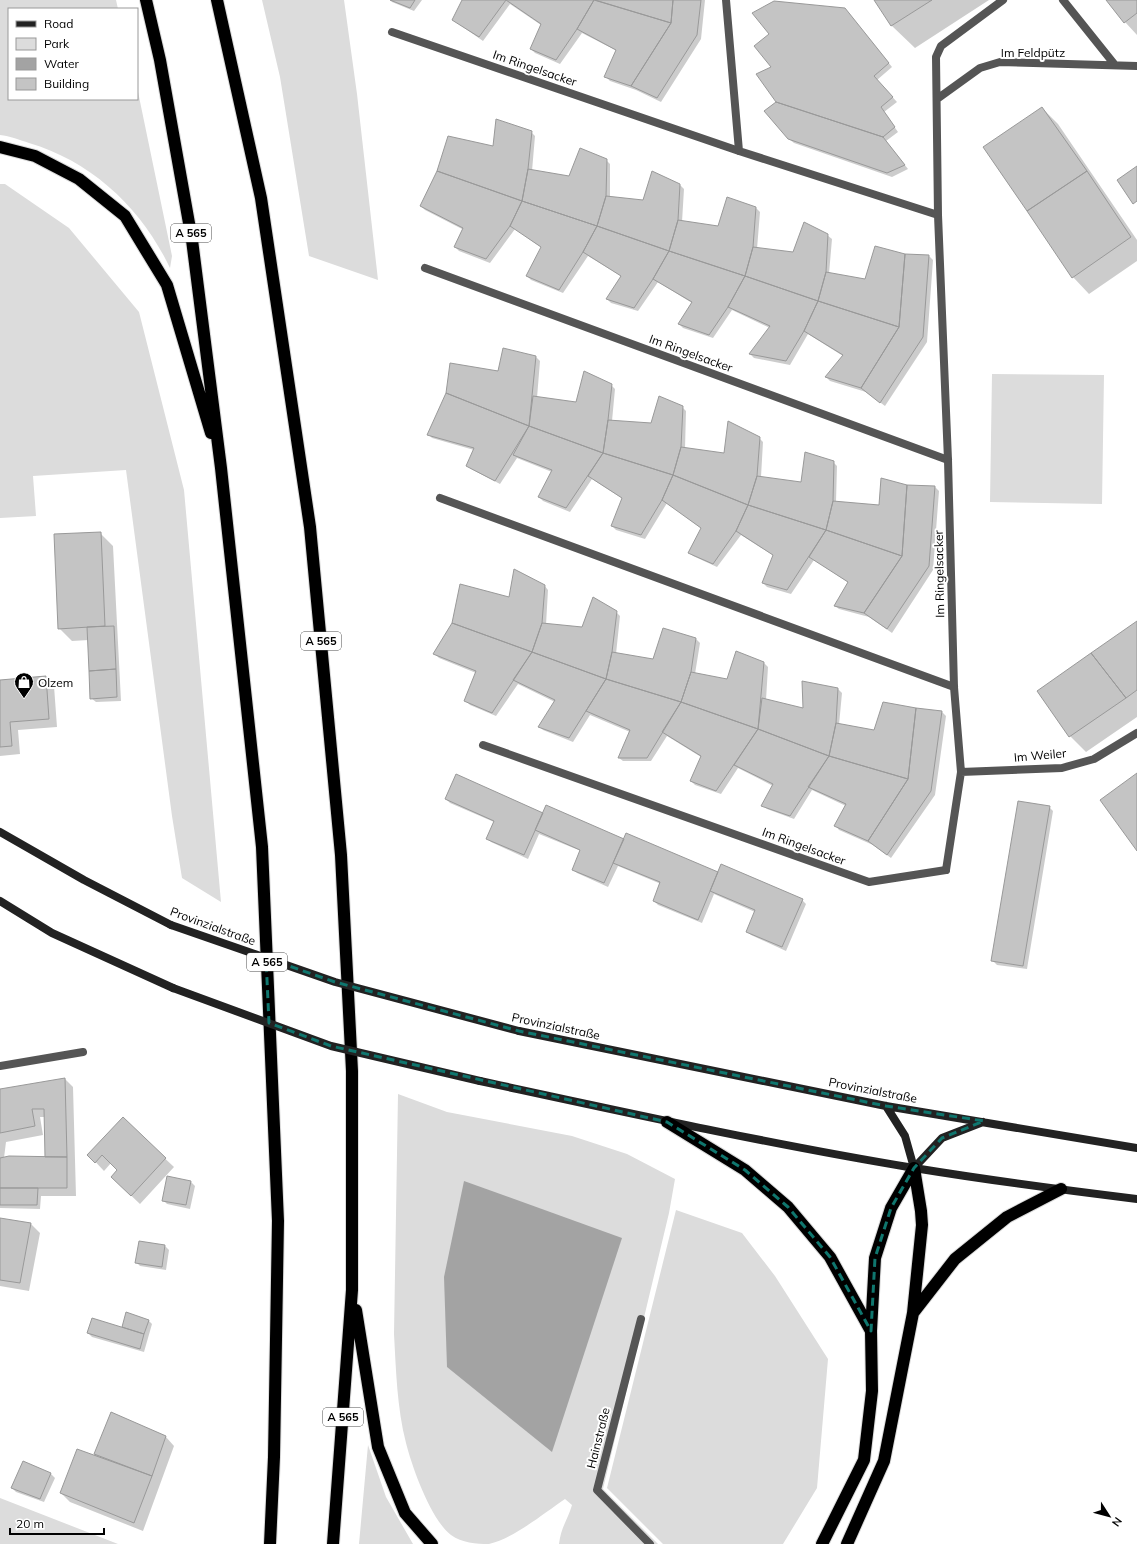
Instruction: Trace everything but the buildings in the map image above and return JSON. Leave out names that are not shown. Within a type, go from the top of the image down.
[{"type":"highway","name":"A 565","points":[[146,0],[160,60],[192,240],[221,468],[262,847],[278,1221],[274,1457],[270,1544]]},
{"type":"highway","name":"A 565","points":[[217,0],[260,198],[310,527],[341,855],[352,1072],[352,1290],[333,1544]]},
{"type":"highway","points":[[0,147],[35,156],[79,179],[125,216],[167,285],[221,468]]},
{"type":"highway","points":[[667,1122],[744,1170],[788,1207],[830,1257],[871,1331]]},
{"type":"highway","points":[[847,1544],[884,1460],[913,1313],[922,1225],[914,1168]]},
{"type":"highway","points":[[822,1544],[864,1460],[872,1391],[871,1331],[875,1258],[891,1208],[914,1168]]},
{"type":"highway","points":[[913,1313],[955,1259],[1007,1217],[1061,1189]]},
{"type":"highway","points":[[352,1290],[378,1447],[405,1513],[432,1544]]},
{"type":"main road","name":"Provinzialstraße","points":[[0,832],[84,880],[171,925],[336,982],[519,1031],[886,1106],[984,1121],[1137,1148]]},
{"type":"main road","points":[[0,901],[52,933],[173,988],[331,1046],[480,1081],[667,1122],[914,1168],[1137,1199]]},
{"type":"main road","points":[[886,1106],[905,1136],[914,1168]]},
{"type":"main road","points":[[914,1168],[942,1138],[984,1121]]},
{"type":"street","points":[[726,0],[739,151]]},
{"type":"street","points":[[938,215],[936,57],[941,46],[1003,0]]},
{"type":"street","points":[[1063,0],[1115,65]]},
{"type":"street","name":"Im Ringelsacker","points":[[392,32],[739,151],[938,215],[948,460],[954,687],[961,772],[946,870],[869,882],[483,745]]},
{"type":"street","name":"Im Feldpütz","points":[[937,98],[980,68],[1000,62],[1137,66]]},
{"type":"street","name":"Im Ringelsacker","points":[[425,268],[948,460]]},
{"type":"street","points":[[440,498],[954,687]]},
{"type":"street","name":"Im Weiler","points":[[961,772],[1062,768],[1094,759],[1137,733]]},
{"type":"street","points":[[0,1066],[83,1052]]},
{"type":"street","name":"Hainstraße","points":[[641,1319],[597,1490],[650,1544]]},
{"type":"highlighted area","points":[[266,958],[335,982],[519,1031],[886,1106],[984,1121],[942,1138],[914,1168],[891,1208],[875,1258],[871,1331],[830,1257],[788,1207],[745,1170],[667,1122],[331,1046],[269,1023]]},
{"type":"green space","points":[[0,0],[116,0],[118,8],[8,8],[8,100],[138,100],[138,92],[172,256],[170,268],[159,246],[145,226],[113,190],[94,175],[74,162],[52,151],[15,138],[0,135]]},
{"type":"green space","points":[[262,0],[344,0],[357,94],[378,280],[309,256],[280,77]]},
{"type":"green space","points":[[0,184],[5,184],[69,228],[139,312],[184,490],[221,902],[182,878],[172,816],[126,470],[33,476],[36,516],[0,518]]},
{"type":"green space","points":[[992,374],[1104,375],[1102,504],[990,502]]},
{"type":"green space","points":[[398,1094],[447,1112],[572,1136],[627,1154],[675,1179],[669,1213],[603,1489],[658,1544],[559,1544],[561,1533],[572,1505],[565,1499],[508,1537],[489,1544],[479,1544],[455,1538],[436,1518],[423,1492],[409,1453],[403,1430],[397,1389],[394,1334]]},
{"type":"green space","points":[[676,1210],[742,1233],[775,1276],[828,1359],[817,1488],[783,1544],[663,1544],[607,1488]]},
{"type":"green space","points":[[368,1445],[386,1497],[413,1544],[359,1544]]},
{"type":"green space","points":[[0,1498],[118,1544],[0,1544]]},
{"type":"water","points":[[464,1181],[622,1238],[552,1452],[447,1367],[444,1277]]},
{"type":"place","name":"Olzem","points":[[24,699]]}]
